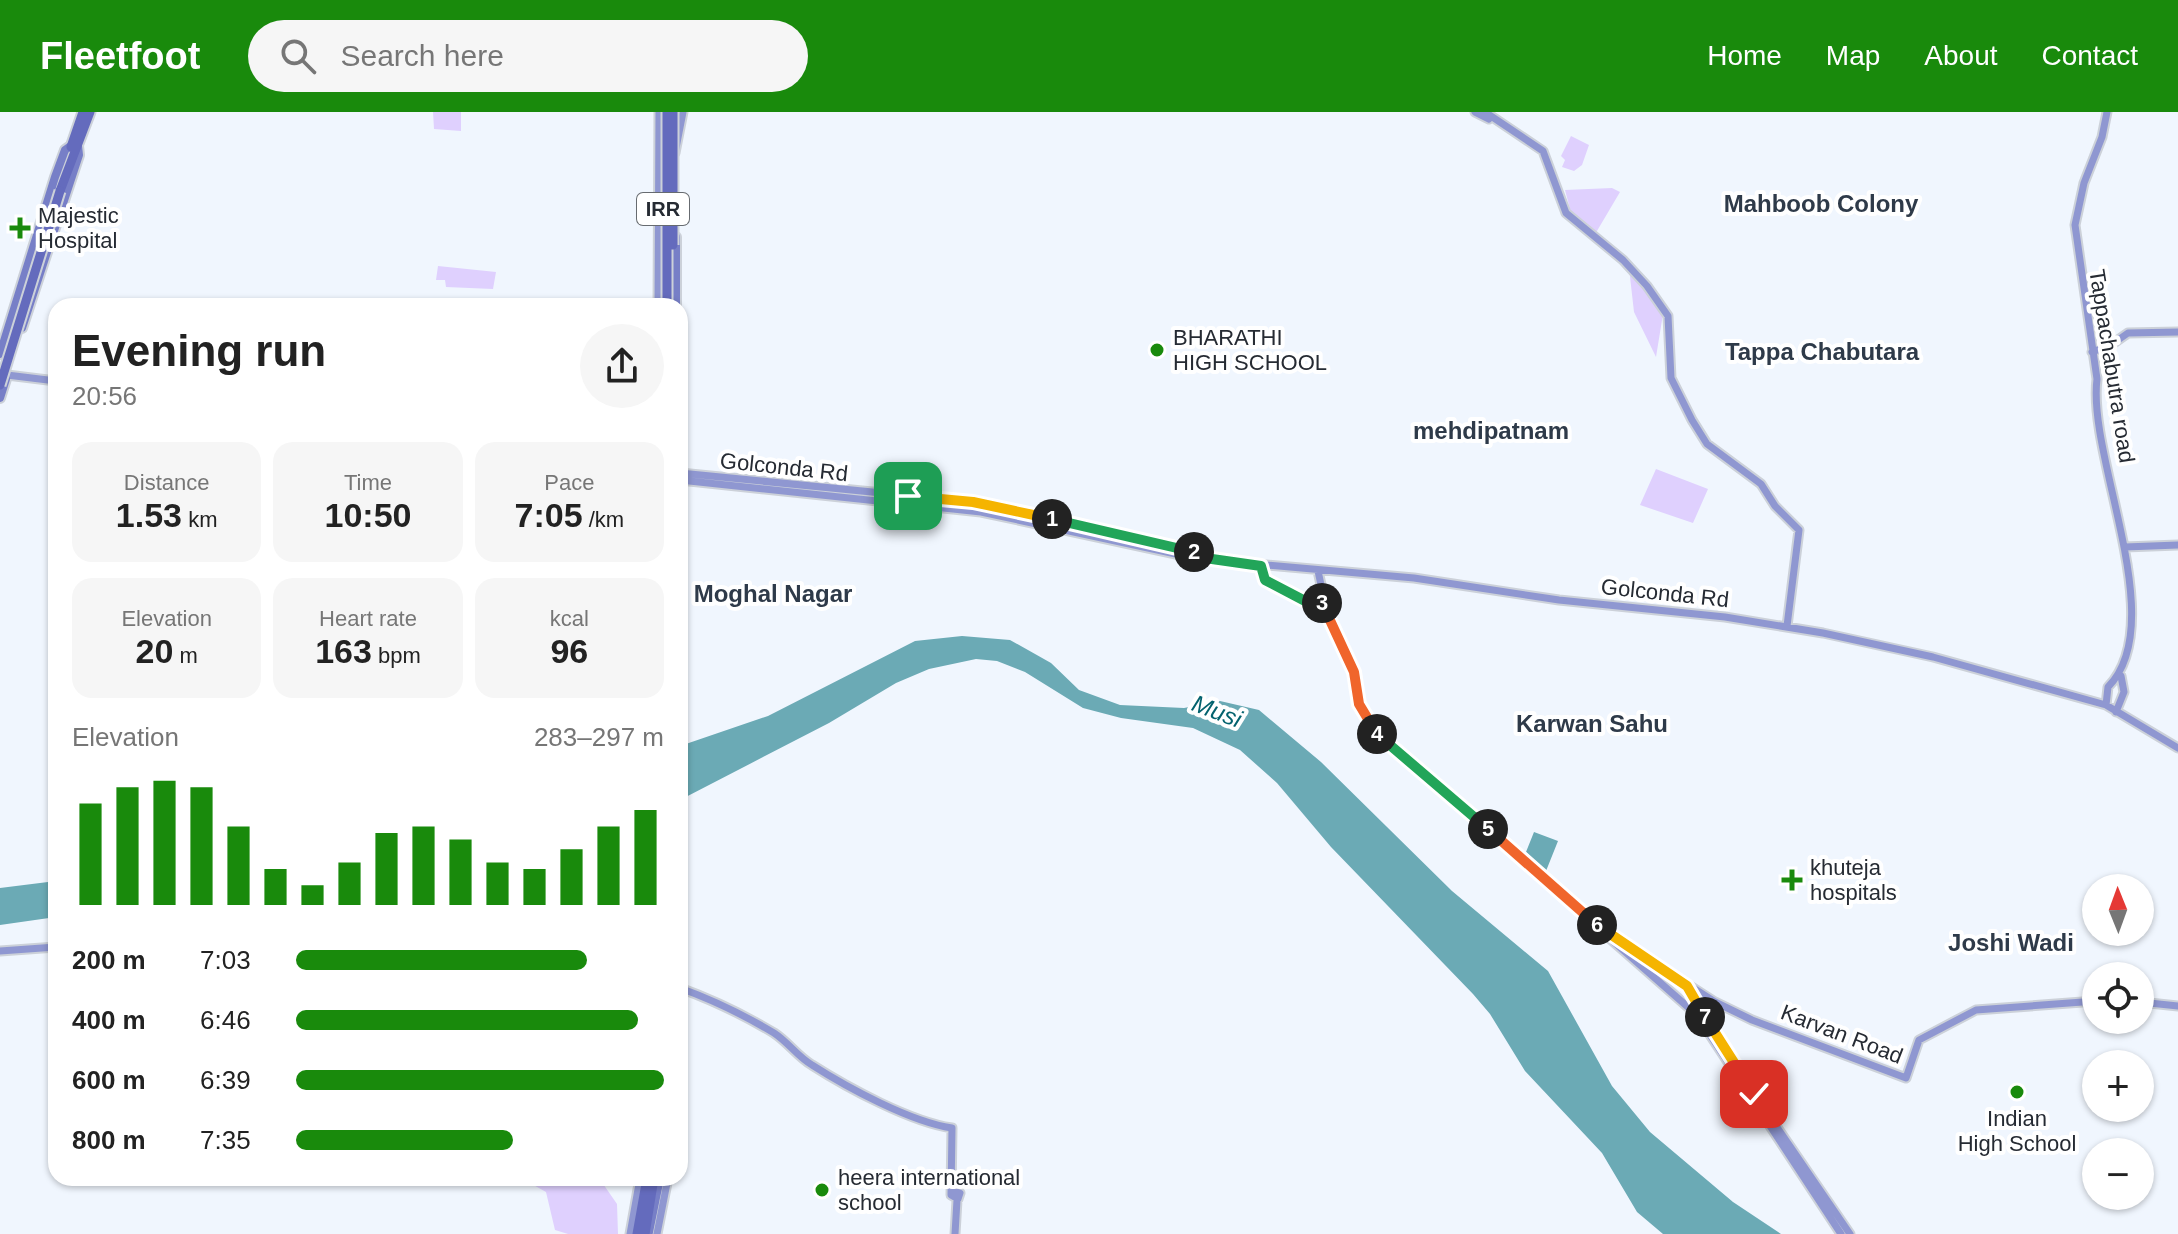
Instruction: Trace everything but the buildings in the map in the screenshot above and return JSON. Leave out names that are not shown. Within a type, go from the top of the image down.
[{"type":"highway","points":[[75,145],[83,112]]},
{"type":"highway","points":[[4,370],[57,190],[90,112]]},
{"type":"highway","points":[[663,298],[664,112]]},
{"type":"highway","points":[[674,112],[675,298]]},
{"type":"highway","points":[[0,385],[57,190]]},
{"type":"highway","points":[[633,1234],[642,1186]]},
{"type":"highway","points":[[647,1234],[656,1186]]},
{"type":"main road","name":"IRR","points":[[663,298],[664,112]]},
{"type":"main road","name":"IRR","points":[[674,112],[675,298]]},
{"type":"main road","points":[[0,354],[65,150],[75,145],[79,155],[18,341],[4,370],[0,398]]},
{"type":"main road","points":[[663,226],[676,226]]},
{"type":"main road","points":[[5,337],[18,341]]},
{"type":"main road","points":[[647,1234],[660,1200],[658,1186]]},
{"type":"street","points":[[675,153],[683,112]]},
{"type":"street","points":[[1475,112],[1547,157]]},
{"type":"street","points":[[1485,112],[1509,125],[1547,157],[1566,213],[1623,260],[1664,308],[1668,316],[1671,378],[1707,444],[1752,475],[1799,530],[1787,626]]},
{"type":"street","name":"Tappachabutra road","points":[[2107,112],[2102,137],[2084,183],[2075,225],[2098,414],[2125,547],[2131,613],[2121,676],[2124,692],[2116,712]]},
{"type":"street","points":[[2092,352],[2111,345],[2128,333],[2178,332]]},
{"type":"street","points":[[4,370],[48,379]]},
{"type":"street","name":"Golconda Rd","points":[[688,474],[973,502],[1126,535],[1212,559]]},
{"type":"street","name":"Golconda Rd","points":[[688,481],[981,512],[1212,559],[1261,566],[1414,578],[1559,600],[1787,626],[1933,657],[2106,705],[2178,748]]},
{"type":"street","points":[[2125,547],[2178,545]]},
{"type":"street","points":[[1261,566],[1265,580],[1307,602],[1325,603]]},
{"type":"street","name":"Karvan Road","points":[[1318,571],[1325,603],[1354,672],[1359,704],[1377,734],[1697,1015],[1841,1234]]},
{"type":"street","name":"Tappachabutra road","points":[[2106,705],[2108,687],[2121,676]]},
{"type":"street","name":"Karvan Road","points":[[1603,930],[1623,939],[1693,991],[1752,1020],[1906,1078],[1919,1040],[1976,1010],[2082,1001]]},
{"type":"street","points":[[0,951],[48,948]]},
{"type":"street","points":[[688,991],[721,1003],[778,1035],[811,1065],[835,1079],[930,1125],[952,1128],[955,1234]]},
{"type":"street","points":[[1682,999],[1693,991],[1733,1063],[1850,1234]]},
{"type":"street","points":[[2154,1003],[2178,1006]]},
{"type":"street","points":[[657,1234],[660,1200],[665,1186]]},
{"type":"shaded area","points":[[433,112],[461,112],[461,131],[434,129]]},
{"type":"shaded area","points":[[1571,136],[1589,145],[1582,165],[1574,171],[1562,167],[1565,160],[1561,156]]},
{"type":"shaded area","points":[[1612,188],[1620,192],[1594,236],[1573,220],[1565,190]]},
{"type":"shaded area","points":[[438,266],[496,272],[493,289],[446,287],[445,280],[436,280]]},
{"type":"shaded area","points":[[1629,268],[1664,308],[1656,357],[1634,312]]},
{"type":"shaded area","points":[[1656,469],[1708,489],[1693,523],[1640,505]]},
{"type":"shaded area","points":[[535,1186],[605,1186],[617,1204],[618,1234],[568,1234],[555,1230],[546,1192]]},
{"type":"water","name":"Musi","points":[[962,636],[1010,640],[1051,663],[1079,690],[1120,705],[1184,708],[1220,701],[1259,710],[1321,762],[1452,891],[1548,971],[1612,1086],[1650,1132],[1733,1202],[1781,1234],[1663,1234],[1637,1212],[1602,1153],[1525,1071],[1490,1014],[1473,994],[1331,847],[1277,783],[1240,750],[1193,728],[1121,718],[1083,708],[1025,672],[997,661],[976,659],[929,669],[896,683],[829,723],[688,796],[688,743],[768,716],[915,641]]},
{"type":"water","points":[[1534,832],[1558,841],[1546,871],[1526,852]]},
{"type":"water","points":[[48,882],[48,918],[0,925],[0,888]]},
{"type":"place","name":"Majestic Hospital","points":[[20,228]]},
{"type":"place","name":"BHARATHI HIGH SCHOOL","points":[[1157,350]]},
{"type":"place","name":"khuteja hospitals","points":[[1792,880]]},
{"type":"place","name":"Indian High School","points":[[2017,1092]]},
{"type":"place","name":"heera international school","points":[[822,1190]]},
{"type":"district","name":"Mahboob Colony","points":[[1821,203]]},
{"type":"district","name":"Tappa Chabutara","points":[[1822,351]]},
{"type":"district","name":"mehdipatnam","points":[[1491,430]]},
{"type":"district","name":"Moghal Nagar","points":[[773,593]]},
{"type":"district","name":"Karwan Sahu","points":[[1592,723]]},
{"type":"district","name":"Joshi Wadi","points":[[2011,942]]},
{"type":"route","points":[[908,496],[973,502],[1126,535],[1212,559],[1261,566],[1265,580],[1307,602],[1325,603],[1354,672],[1359,704],[1377,734],[1603,930],[1623,939],[1693,991],[1717,1039],[1754,1094]]}]
